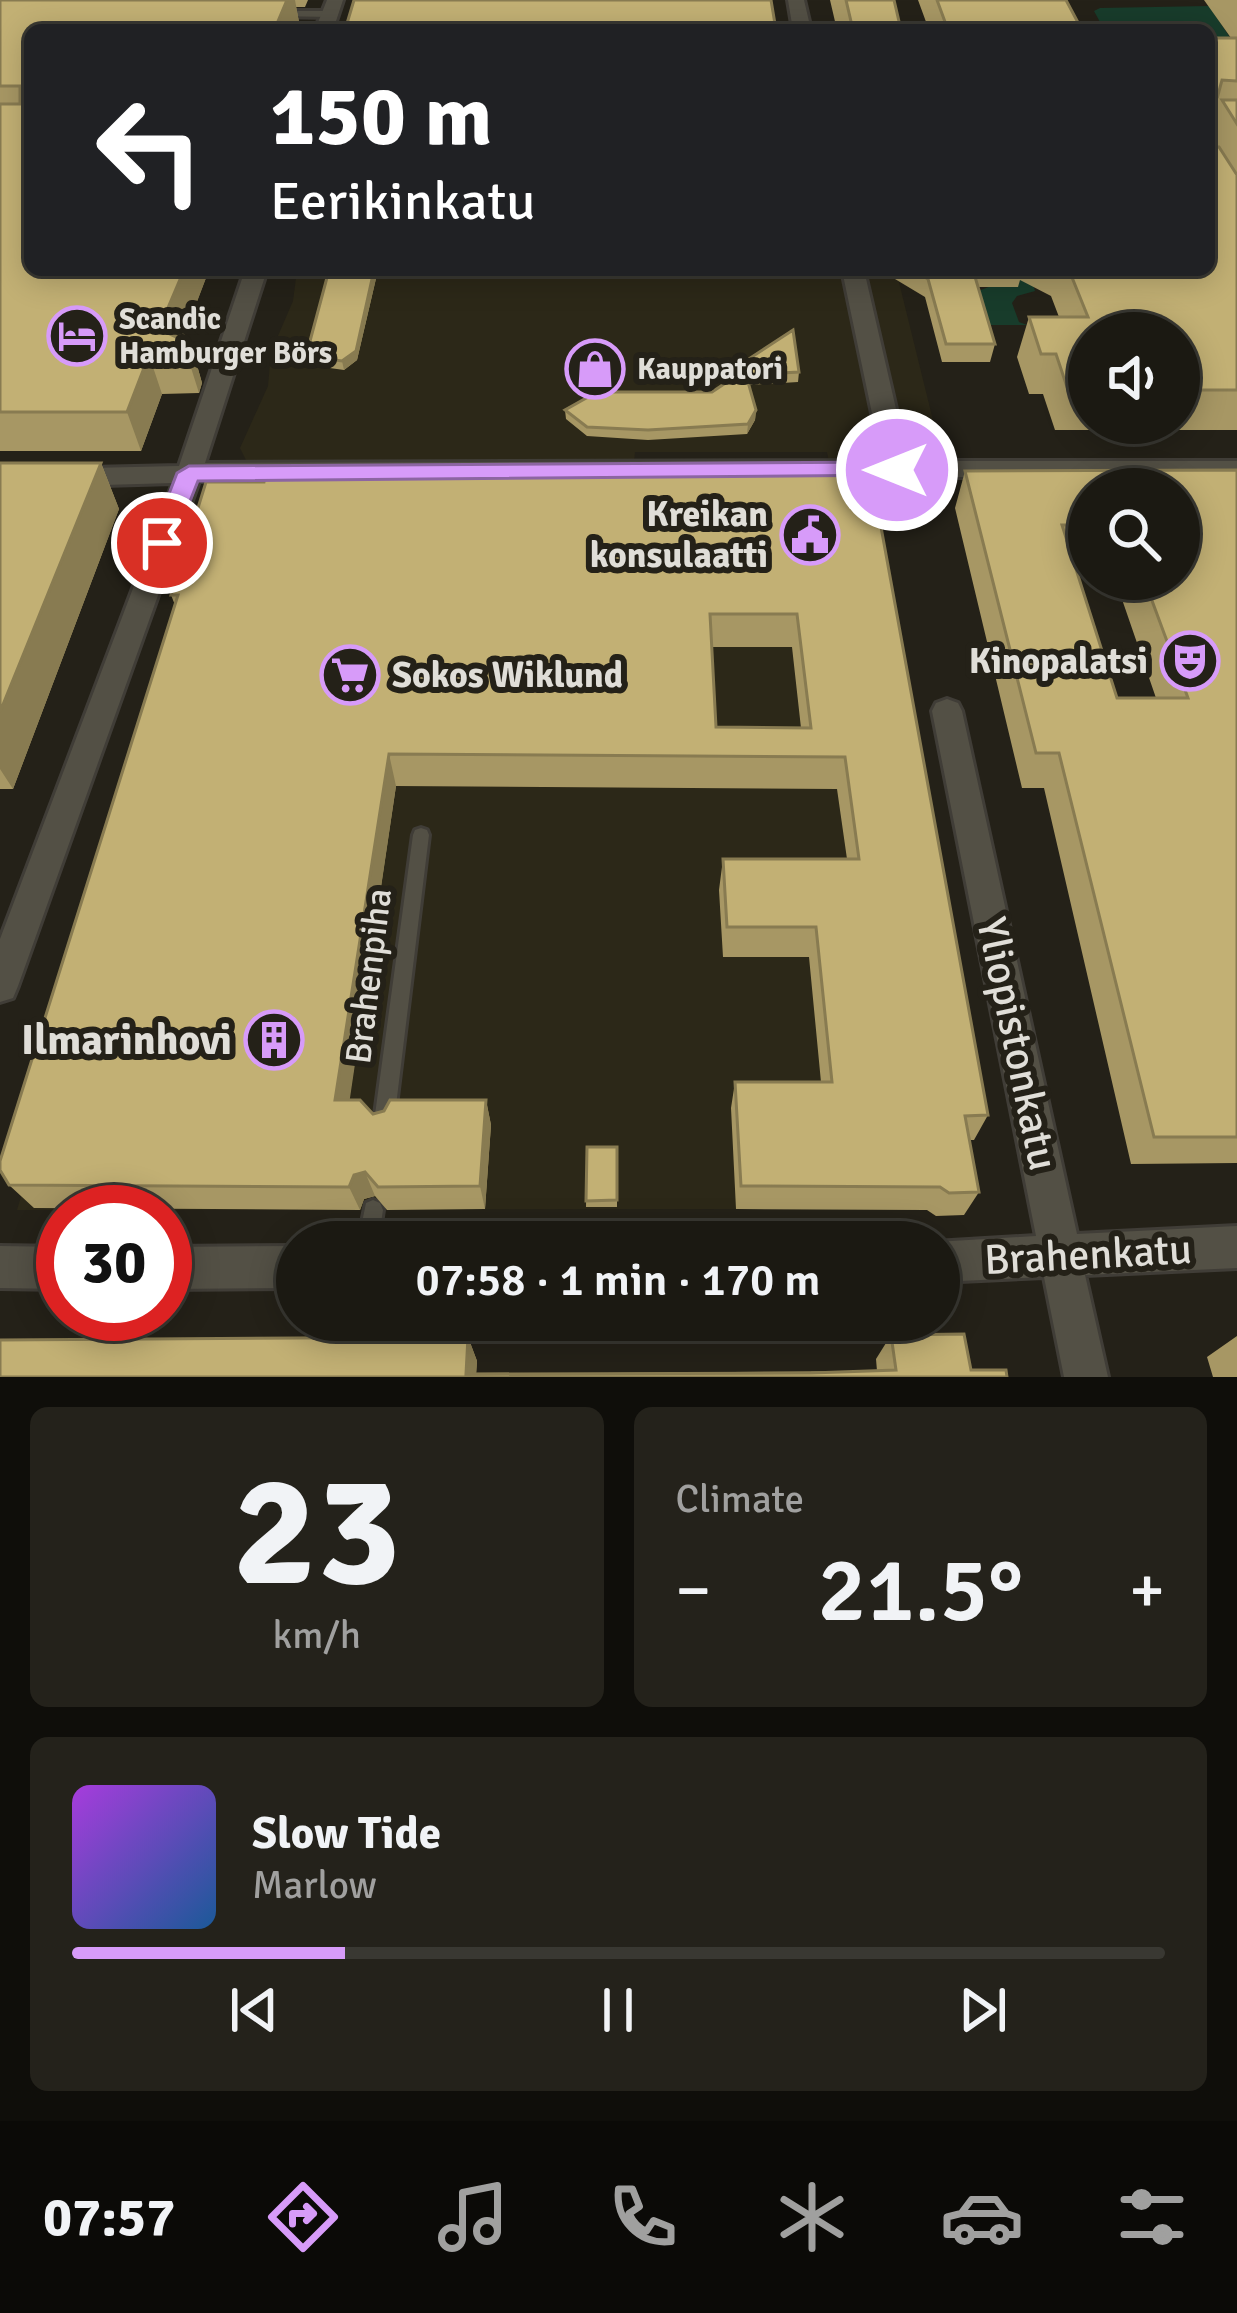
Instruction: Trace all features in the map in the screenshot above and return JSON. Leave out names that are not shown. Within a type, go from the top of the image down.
[{"type":"street","points":[[0,986],[189,473],[254,276]]},
{"type":"street","points":[[854,276],[899,480]]},
{"type":"street","points":[[0,479],[189,473],[899,480],[1237,469]]},
{"type":"street","name":"Yliopistonkatu","points":[[947,711],[1086,1377]]},
{"type":"street","name":"Brahenkatu","points":[[960,1260],[1237,1247]]},
{"type":"street","points":[[0,1267],[36,1268]]},
{"type":"street","points":[[192,1268],[276,1267]]},
{"type":"lane","points":[[257,14],[330,15]]},
{"type":"lane","name":"Brahenpiha","points":[[383,1125],[421,835]]},
{"type":"lane","points":[[371,1221],[373,1210]]},
{"type":"shaded area","name":"Kauppatori","points":[[296,276],[897,276],[943,461],[829,461],[827,452],[635,452],[634,461],[246,460],[240,448],[268,386],[271,352],[293,301]]},
{"type":"shaded area","points":[[864,506],[947,1141],[736,1209],[192,1210],[192,1185],[36,1185],[36,1210],[17,1210],[224,518]]},
{"type":"green space","points":[[1209,6],[1237,48],[1215,58],[1215,24],[1073,22],[1100,22],[1094,11]]},
{"type":"green space","points":[[1030,276],[1035,291],[1017,296],[1012,303],[1019,322],[1027,325],[981,325],[978,291]]},
{"type":"building","points":[[0,0],[287,0],[277,24],[24,24],[24,276],[181,276],[159,329],[191,344],[187,355],[149,355],[127,412],[0,412],[0,104],[20,104],[20,86],[0,86]]},
{"type":"building","points":[[354,0],[771,0],[775,24],[347,24]]},
{"type":"building","points":[[846,0],[894,0],[900,24],[852,24]]},
{"type":"building","points":[[937,0],[1066,0],[1079,24],[946,24]]},
{"type":"building","points":[[1215,38],[1237,38],[1237,81],[1222,80],[1218,95]]},
{"type":"building","points":[[1222,100],[1237,100],[1237,124]]},
{"type":"building","points":[[1215,147],[1237,175],[1237,390],[1200,390],[1200,312],[1086,312],[1071,276],[1215,276]]},
{"type":"building","points":[[327,276],[373,276],[356,351],[342,361],[306,356]]},
{"type":"building","points":[[923,276],[975,276],[995,344],[946,344],[928,279]]},
{"type":"building","points":[[1029,317],[1068,317],[1068,390],[1056,354],[1041,354]]},
{"type":"building","points":[[793,330],[799,372],[746,375],[756,410],[748,424],[648,430],[587,427],[565,410],[597,392],[712,392],[736,376],[721,377]]},
{"type":"building","points":[[0,463],[101,463],[0,712]]},
{"type":"building","points":[[1200,470],[1237,470],[1237,1137],[1154,1137],[1059,753],[1036,753],[965,471],[1068,471],[1068,525],[1062,525],[1068,544],[1068,600],[1086,600],[1117,698],[1188,698],[1152,600],[1200,600]]},
{"type":"building","points":[[871,472],[988,1115],[965,1116],[979,1192],[949,1193],[940,1187],[741,1186],[735,1082],[832,1082],[816,927],[727,927],[723,859],[859,859],[845,757],[389,754],[335,1100],[360,1100],[373,1114],[384,1111],[390,1100],[486,1100],[480,1186],[378,1187],[365,1172],[354,1175],[349,1187],[9,1185],[0,1161],[178,595],[171,595],[206,482],[264,482],[266,473]],"holes":[[[710,614],[797,614],[811,728],[716,727]]]},
{"type":"building","points":[[587,1147],[617,1147],[617,1200],[586,1201]]},
{"type":"building","points":[[964,1334],[971,1370],[1006,1370],[1007,1377],[0,1377],[0,1340],[468,1341],[466,1374],[811,1373],[896,1370],[892,1341],[960,1341]]},
{"type":"place","name":"Scandic Hamburger Börs","points":[[77,336]]},
{"type":"place","name":"Kauppatori","points":[[595,369]]},
{"type":"place","name":"Kreikan konsulaatti","points":[[810,535]]},
{"type":"place","name":"Kinopalatsi","points":[[1190,661]]},
{"type":"place","name":"Sokos Wiklund","points":[[350,675]]},
{"type":"place","name":"Ilmarinhovi","points":[[274,1040]]},
{"type":"route","points":[[162,543],[189,473],[236,469],[897,470]]}]
